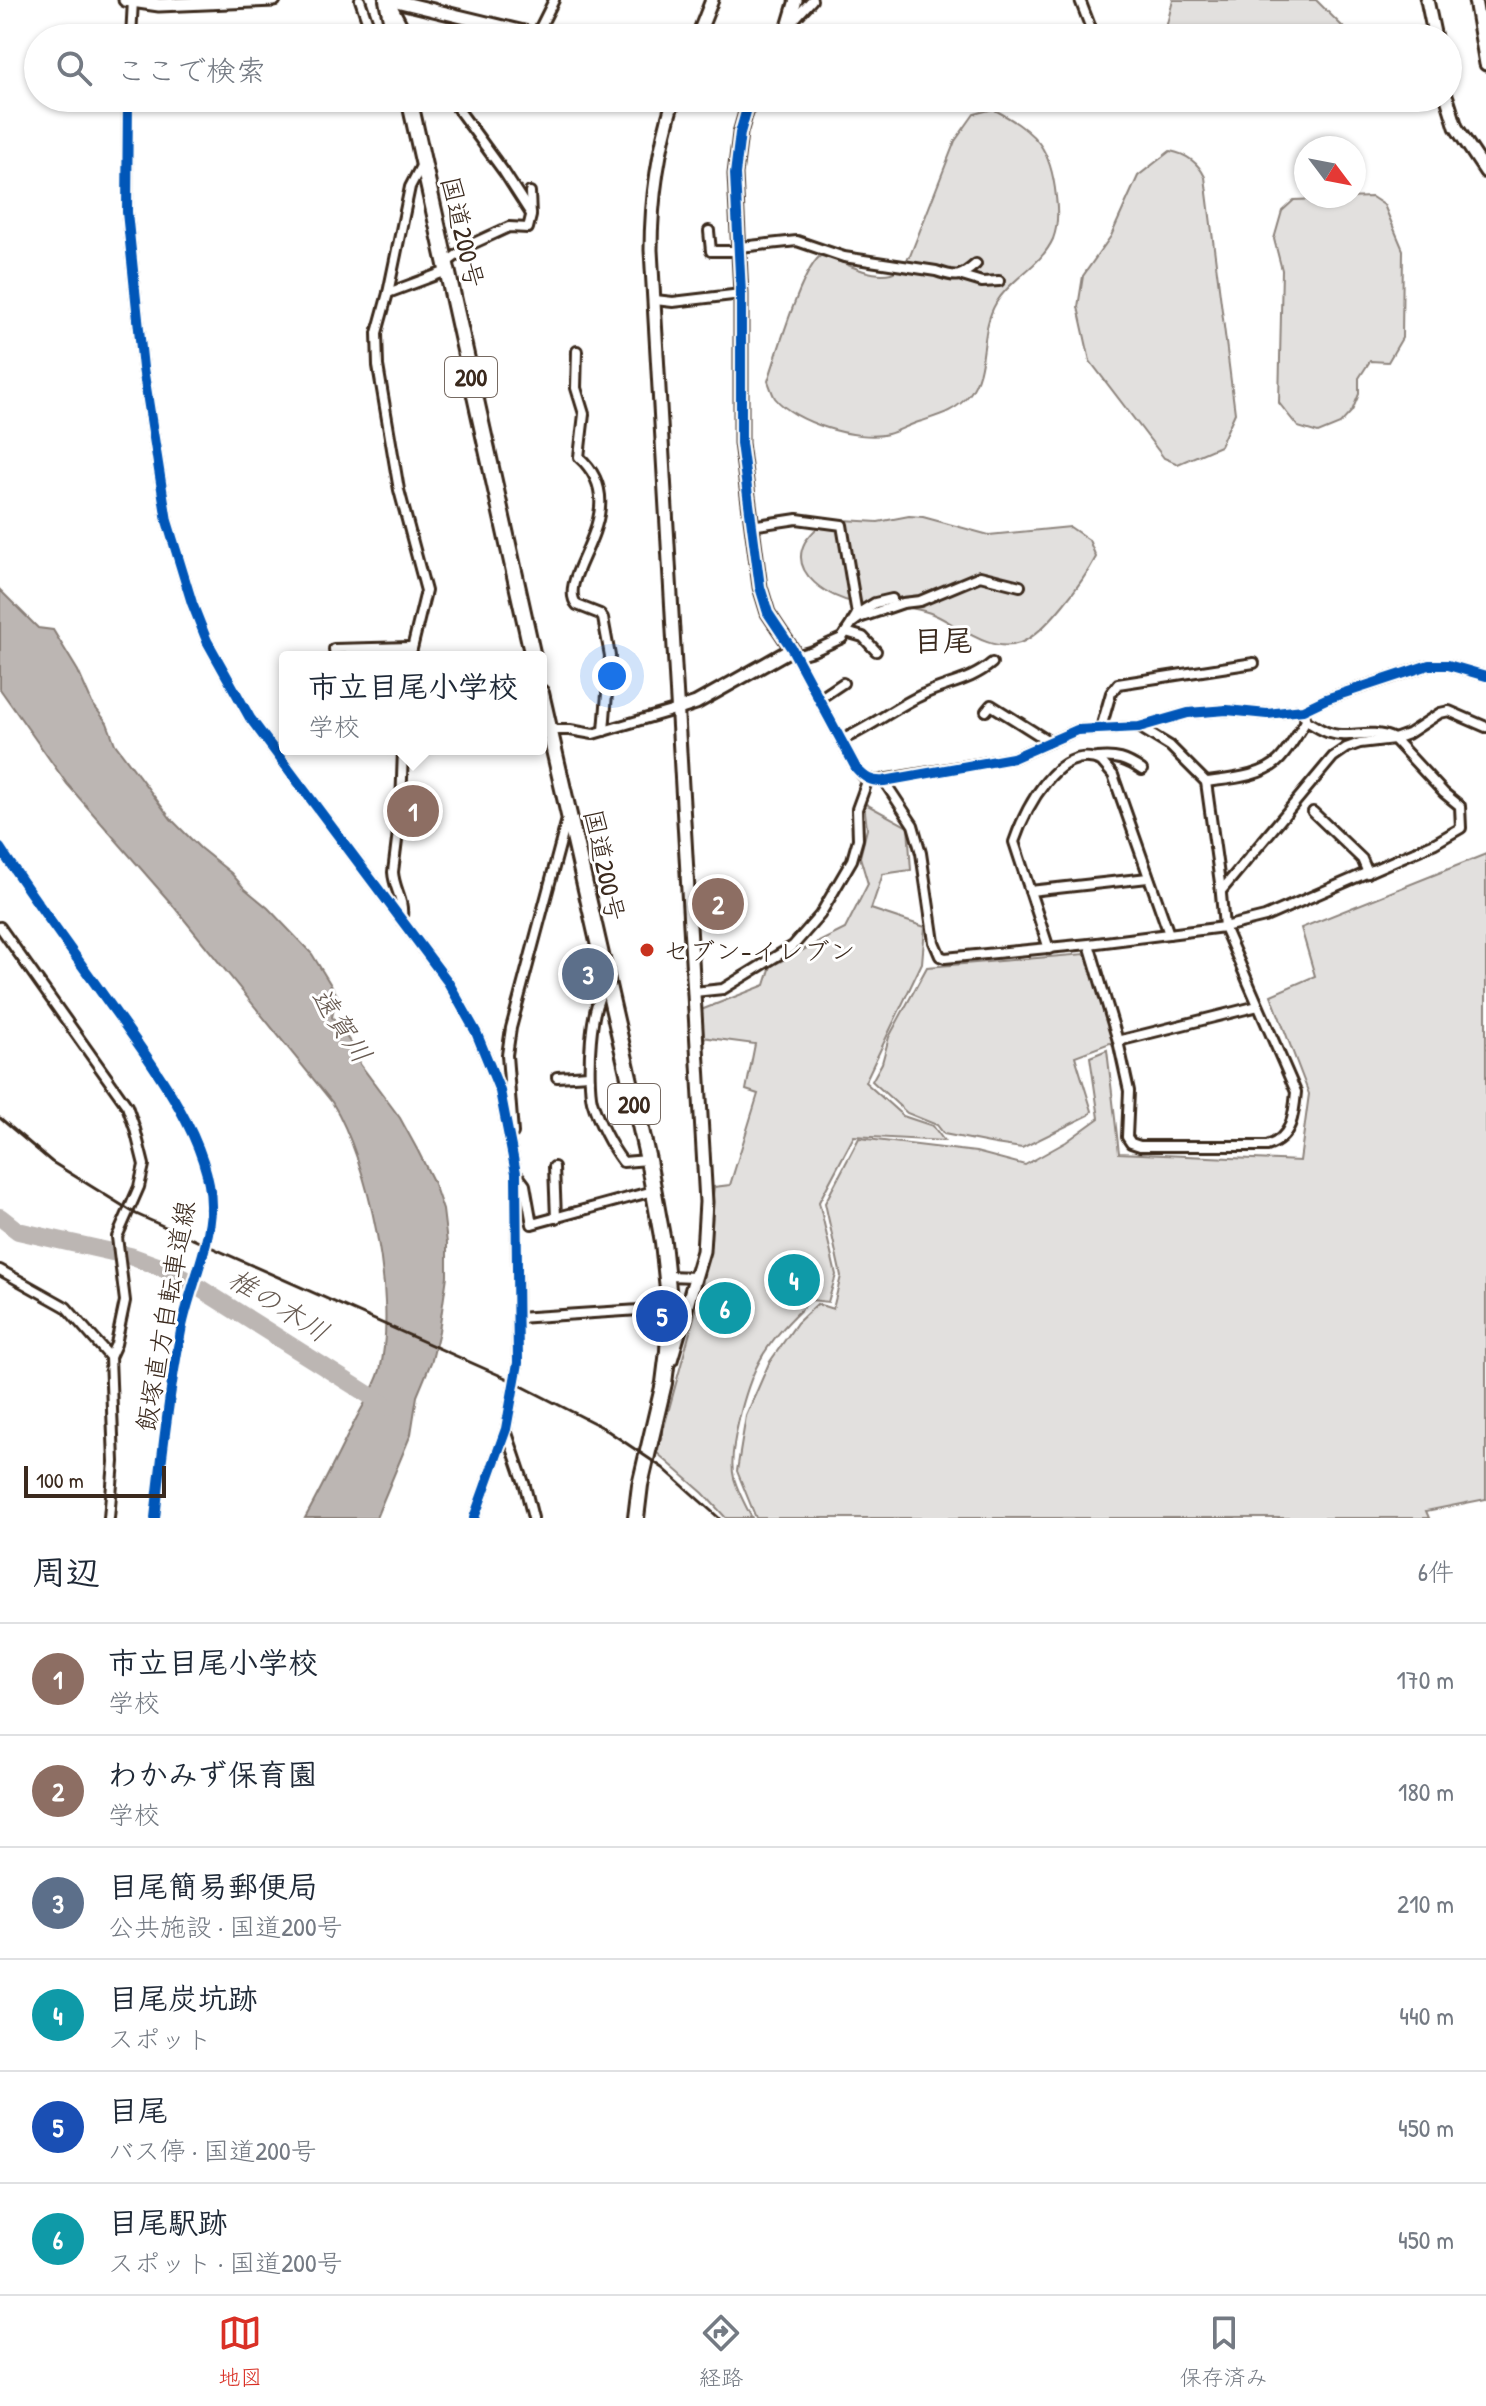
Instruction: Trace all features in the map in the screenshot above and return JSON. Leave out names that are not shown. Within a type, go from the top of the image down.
[{"type":"highway","points":[[389,0],[393,24]]},
{"type":"highway","name":"国道200号","points":[[412,112],[532,651]]},
{"type":"highway","name":"国道200号","points":[[547,738],[569,812],[648,1160],[667,1276],[670,1308],[664,1383],[640,1485],[636,1518]]},
{"type":"street","points":[[131,24],[130,1],[159,5],[274,0]]},
{"type":"street","points":[[360,0],[368,24]]},
{"type":"street","points":[[389,0],[492,24]]},
{"type":"street","points":[[389,0],[402,24]]},
{"type":"street","points":[[547,24],[554,0]]},
{"type":"street","points":[[703,24],[712,0]]},
{"type":"street","points":[[789,24],[796,0]]},
{"type":"street","points":[[791,24],[812,0]]},
{"type":"street","points":[[1080,0],[1089,24]]},
{"type":"street","points":[[1427,0],[1432,24]]},
{"type":"street","points":[[1475,0],[1486,64]]},
{"type":"street","points":[[128,112],[127,212],[143,368],[167,521],[192,603],[207,641],[250,718],[448,982],[476,1032],[500,1091],[516,1173],[518,1363],[506,1429],[474,1518]]},
{"type":"street","points":[[460,112],[531,214]]},
{"type":"street","points":[[664,1383],[703,1251],[706,1202],[651,250],[652,207],[671,112]]},
{"type":"street","points":[[744,112],[735,174],[740,249],[741,443],[764,600],[768,613],[793,652],[856,768],[868,779],[884,781],[1013,758],[1077,730],[1139,727],[1188,713],[1227,710],[1267,714],[1303,710],[1326,699],[1429,665],[1448,665],[1486,676]]},
{"type":"street","points":[[1451,112],[1456,127],[1486,172]]},
{"type":"street","points":[[411,651],[426,591],[399,490],[378,366],[377,333],[410,187],[423,163]]},
{"type":"street","points":[[388,293],[446,267],[472,244],[509,227],[528,228],[530,192]]},
{"type":"street","points":[[709,231],[711,251],[797,241],[844,257],[936,271],[982,282],[999,281]]},
{"type":"street","points":[[962,276],[976,264]]},
{"type":"street","points":[[655,300],[673,302],[741,294]]},
{"type":"street","points":[[577,351],[576,388],[584,414],[579,457],[595,473],[600,499],[596,530],[572,596],[577,605],[603,618],[610,656],[604,731]]},
{"type":"street","points":[[751,526],[797,519],[842,525],[854,618]]},
{"type":"street","points":[[854,618],[920,601],[980,576],[1020,586]]},
{"type":"street","points":[[547,731],[570,730],[593,734],[696,703],[793,652],[829,646],[842,638],[854,618],[875,603],[892,599]]},
{"type":"street","points":[[846,632],[863,637],[876,651]]},
{"type":"street","points":[[334,651],[411,647]]},
{"type":"street","points":[[841,740],[926,692],[978,675],[992,663]]},
{"type":"street","points":[[1101,728],[1111,693],[1118,684],[1254,663]]},
{"type":"street","points":[[819,699],[843,683]]},
{"type":"street","points":[[986,711],[991,705],[1050,742]]},
{"type":"street","points":[[884,781],[913,825],[921,853],[934,942],[940,956],[951,959],[1049,949],[1224,927],[1265,917],[1435,843],[1461,828],[1460,806],[1394,739],[1367,732],[1332,734],[1306,721],[1303,710]]},
{"type":"street","points":[[1221,891],[1333,757],[1346,748],[1394,739],[1449,711],[1486,727]]},
{"type":"street","points":[[1206,782],[1268,769],[1279,760],[1306,721]]},
{"type":"street","points":[[1089,944],[1118,1041],[1129,1091],[1127,1137],[1131,1143],[1140,1146],[1267,1146],[1278,1143],[1288,1131],[1294,1116],[1296,1092],[1224,927],[1206,782],[1170,746],[1139,727]]},
{"type":"street","points":[[402,917],[403,901],[393,872],[401,808],[403,755]]},
{"type":"street","points":[[1049,949],[1014,842],[1039,790],[1052,773],[1076,760],[1114,756],[1126,759],[1142,770]]},
{"type":"street","points":[[1096,758],[1113,775],[1169,934]]},
{"type":"street","points":[[694,992],[723,989],[735,982],[793,946],[820,915],[852,860],[858,839],[857,809],[868,779]]},
{"type":"street","points":[[511,1146],[514,1124],[507,1055],[511,1028],[569,812]]},
{"type":"street","points":[[1313,812],[1362,859],[1368,873]]},
{"type":"street","points":[[1030,891],[1148,878]]},
{"type":"street","points":[[0,927],[127,1106],[144,1165],[139,1187],[117,1237],[125,1301],[116,1344],[110,1357],[114,1462],[109,1518]]},
{"type":"street","points":[[607,987],[599,994],[595,1015],[589,1075],[592,1102],[623,1162],[648,1160]]},
{"type":"street","points":[[1118,1041],[1258,1006]]},
{"type":"street","points":[[557,1077],[589,1075]]},
{"type":"street","points":[[552,1172],[556,1218]]},
{"type":"street","points":[[516,1173],[525,1185],[532,1224],[653,1191]]},
{"type":"street","points":[[0,1270],[66,1307],[110,1357]]},
{"type":"street","points":[[667,1276],[696,1277]]},
{"type":"street","points":[[517,1318],[670,1308]]},
{"type":"street","points":[[506,1429],[533,1518]]},
{"type":"street","points":[[481,1498],[482,1518]]},
{"type":"shaded area","points":[[1173,0],[1316,0],[1340,24],[1167,24]]},
{"type":"shaded area","points":[[998,112],[1031,134],[1050,166],[1057,202],[1055,234],[1048,248],[1002,294],[991,314],[975,385],[959,405],[947,412],[892,433],[875,436],[827,428],[796,415],[775,398],[768,381],[807,275],[823,254],[874,273],[891,273],[899,268],[910,256],[955,141],[974,114]]},
{"type":"shaded area","points":[[1170,151],[1191,160],[1205,177],[1235,413],[1220,446],[1178,464],[1164,458],[1090,361],[1078,307],[1083,276],[1111,236],[1138,176]]},
{"type":"shaded area","points":[[1366,197],[1372,197],[1384,205],[1403,250],[1402,338],[1388,362],[1370,361],[1359,378],[1359,394],[1352,411],[1340,424],[1318,433],[1298,427],[1279,403],[1282,270],[1274,239],[1282,211],[1294,200],[1294,208],[1366,208]]},
{"type":"shaded area","points":[[909,516],[989,535],[1070,527],[1089,540],[1096,557],[1052,618],[1030,638],[1009,645],[987,642],[925,611],[846,600],[824,590],[807,574],[801,554],[805,542],[826,519],[878,522]]},
{"type":"shaded area","points":[[0,590],[38,628],[53,630],[78,671],[92,703],[107,723],[115,744],[171,819],[268,908],[312,954],[337,995],[332,1017],[358,1053],[360,1064],[400,1118],[433,1181],[443,1210],[447,1243],[447,1276],[439,1331],[432,1360],[417,1396],[411,1434],[376,1518],[305,1518],[375,1383],[385,1341],[385,1307],[377,1233],[358,1160],[332,1102],[170,902],[67,784],[0,689]]},
{"type":"shaded area","points":[[864,803],[908,827],[911,870],[883,874],[871,909],[925,927],[922,963],[865,1082],[903,1116],[933,1126],[944,1141],[854,1136],[819,1202],[836,1275],[828,1302],[811,1300],[789,1321],[759,1362],[744,1402],[733,1452],[734,1478],[752,1518],[726,1518],[703,1493],[657,1453],[702,1288],[714,1187],[730,1185],[758,1094],[746,1090],[755,1044],[702,1037],[701,1010],[765,985],[771,966],[845,929],[868,884],[860,857],[867,829]]},
{"type":"shaded area","points":[[1486,854],[1486,1499],[1426,1511],[1429,1518],[756,1518],[737,1471],[746,1416],[769,1363],[797,1323],[817,1304],[833,1309],[841,1276],[825,1203],[859,1138],[976,1152],[1025,1165],[1066,1142],[1099,1118],[1090,1057],[1107,1050],[1119,1153],[1300,1161],[1309,1094],[1271,995],[1315,976],[1301,928]]},
{"type":"shaded area","points":[[1085,954],[1113,1042],[1075,1056],[1092,1111],[1089,1115],[1022,1148],[995,1144],[944,1134],[937,1125],[907,1113],[872,1081],[882,1063],[889,1037],[927,967]]},
{"type":"waterway","name":"椎の木川","points":[[0,1217],[18,1231],[130,1256],[174,1272],[388,1407]]},
{"type":"railway","points":[[0,1118],[52,1162],[136,1214],[508,1379],[602,1427],[663,1468],[719,1518]]},
{"type":"cycle path","points":[[128,112],[127,212],[143,368],[167,521],[192,603],[207,641],[250,718],[448,982],[476,1032],[500,1091],[516,1173],[518,1363],[506,1429],[474,1518]]},
{"type":"cycle path","points":[[746,112],[735,174],[741,294],[741,443],[760,587],[768,613],[792,649],[862,774],[872,780],[884,781],[1013,758],[1077,730],[1139,727],[1188,713],[1227,710],[1267,714],[1303,710],[1326,699],[1429,665],[1448,665],[1486,676]]},
{"type":"cycle path","name":"飯塚直方自転車道線","points":[[0,848],[171,1094],[200,1152],[208,1180],[210,1221],[184,1316],[166,1424],[155,1518]]},
{"type":"place","name":"市立目尾小学校","points":[[413,811]]},
{"type":"place","name":"わかみず保育園","points":[[718,904]]},
{"type":"place","name":"セブン-イレブン","points":[[647,950]]},
{"type":"place","name":"目尾簡易郵便局","points":[[588,974]]},
{"type":"place","name":"目尾炭坑跡","points":[[794,1280]]},
{"type":"place","name":"目尾駅跡","points":[[725,1308]]},
{"type":"place","name":"目尾","points":[[662,1316]]},
{"type":"district","name":"目尾","points":[[943,640]]},
{"type":"water label","name":"遠賀川","points":[[342,1025]]}]
